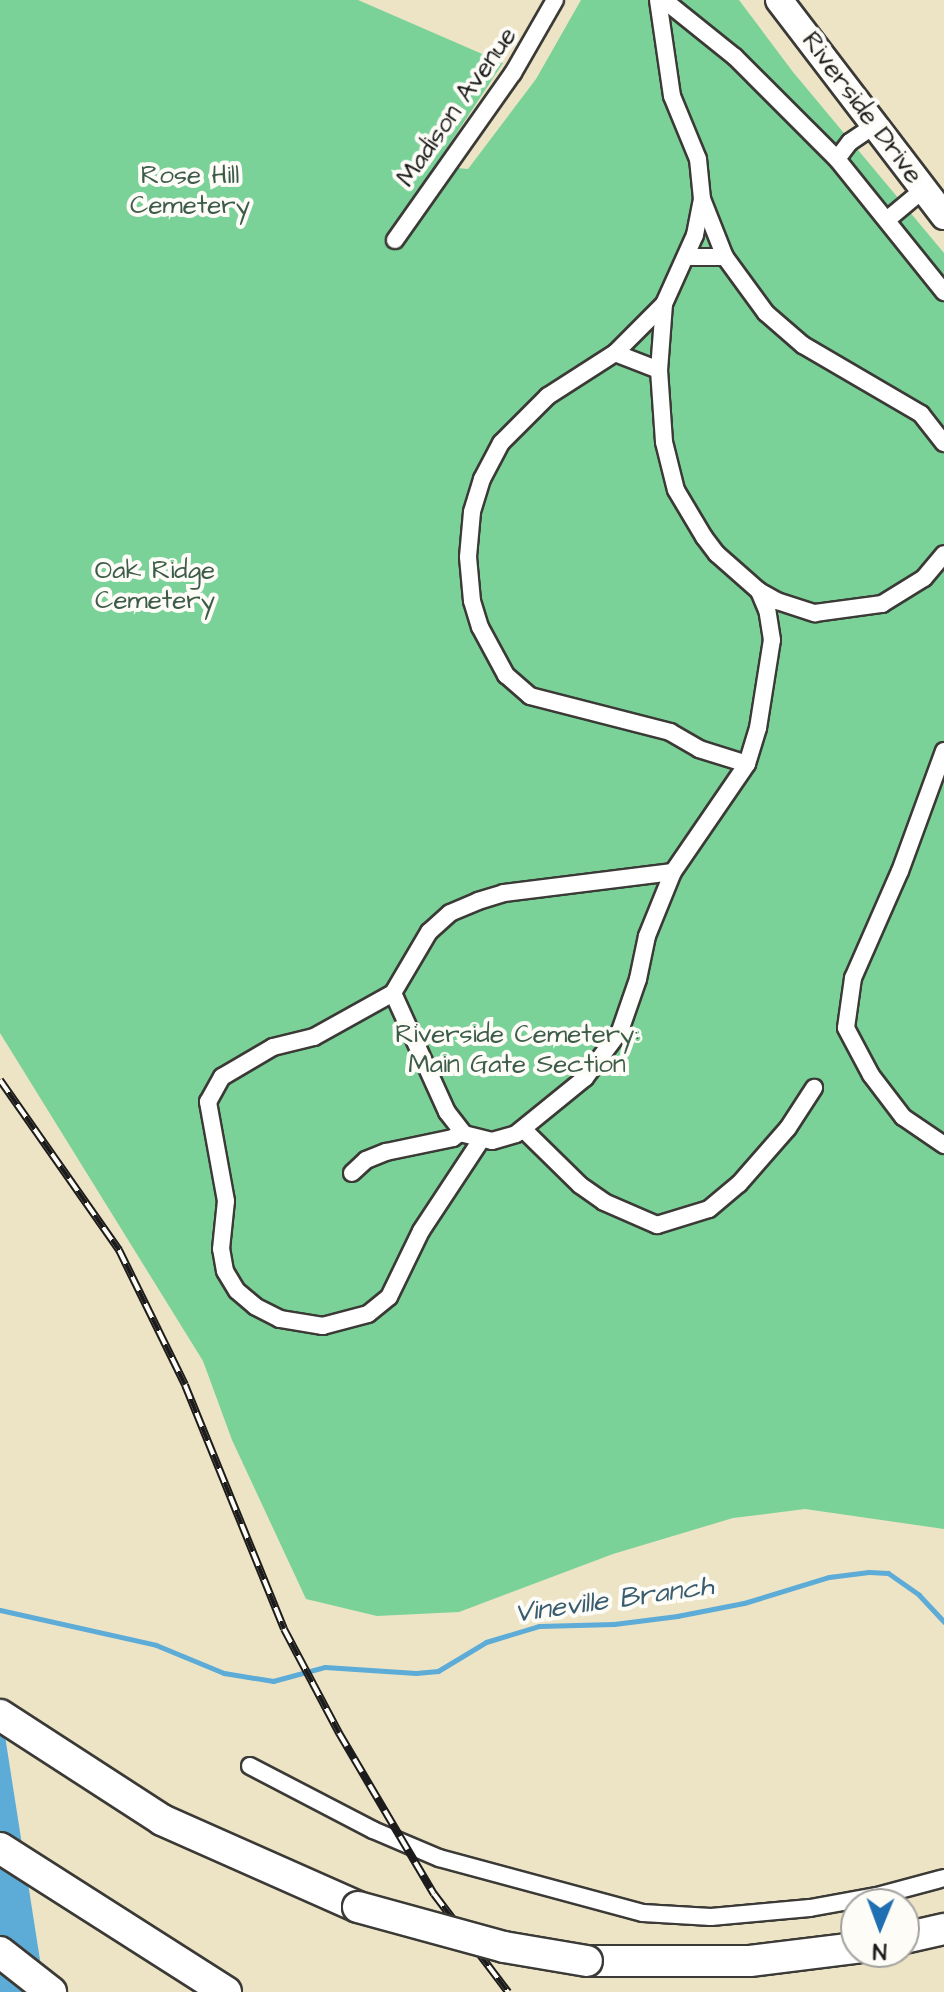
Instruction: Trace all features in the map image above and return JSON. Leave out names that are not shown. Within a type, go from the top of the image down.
[{"type":"highway","points":[[0,1715],[162,1820],[358,1907],[504,1947],[587,1961],[750,1961],[840,1950]]},
{"type":"highway","points":[[0,1848],[223,1990]]},
{"type":"highway","points":[[920,1934],[944,1929]]},
{"type":"highway","points":[[0,1952],[51,1992]]},
{"type":"main road","name":"Riverside Drive","points":[[779,0],[944,216]]},
{"type":"street","name":"Madison Avenue","points":[[395,240],[513,73],[555,0]]},
{"type":"street","points":[[661,0],[735,57],[837,159],[944,292]]},
{"type":"street","points":[[661,0],[672,96],[698,159],[702,199],[725,257],[766,313],[803,345],[921,414],[944,443]]},
{"type":"street","points":[[837,159],[850,142],[875,125]]},
{"type":"street","points":[[888,219],[924,189]]},
{"type":"street","points":[[702,199],[687,257],[664,304],[615,353],[548,396],[501,443],[482,479],[472,512],[468,557],[472,601],[480,627],[506,675],[530,696],[670,732],[699,749],[747,764]]},
{"type":"street","points":[[687,257],[725,257]]},
{"type":"street","points":[[664,304],[659,370],[664,442],[676,490],[717,554],[759,591],[804,610],[829,612],[882,604],[924,578],[944,554]]},
{"type":"street","points":[[615,353],[659,370]]},
{"type":"street","points":[[393,993],[447,1112],[461,1132],[481,1140],[503,1139],[523,1129],[585,1078],[620,1031],[638,979],[647,936],[673,872],[747,764],[760,717],[772,634],[759,591]]},
{"type":"street","points":[[772,634],[784,619],[804,610]]},
{"type":"street","points":[[944,751],[900,871],[853,978],[846,1028],[871,1075],[903,1117],[944,1145]]},
{"type":"street","points":[[481,1140],[421,1231],[389,1297],[368,1314],[323,1326],[280,1319],[255,1306],[237,1291],[225,1271],[221,1249],[226,1201],[208,1102],[222,1077],[273,1047],[314,1037],[393,993],[429,932],[450,913],[504,893],[673,872]]},
{"type":"street","points":[[523,1129],[580,1185],[604,1202],[657,1225],[709,1209],[739,1184],[788,1128],[814,1088]]},
{"type":"street","points":[[352,1173],[366,1160],[386,1152],[453,1138],[461,1132]]},
{"type":"street","points":[[250,1766],[373,1830],[439,1858],[643,1913],[711,1917],[810,1908],[877,1896],[944,1878]]},
{"type":"green space","name":"Riverside Cemetery: Main Gate Section","points":[[0,0],[358,0],[503,63],[435,166],[468,169],[536,79],[581,0],[739,0],[793,72],[944,253],[944,1529],[805,1509],[733,1518],[613,1554],[459,1612],[377,1616],[306,1599],[232,1440],[203,1361],[0,1033]]},
{"type":"water","points":[[0,1704],[45,1992],[0,1992]]},
{"type":"waterway","name":"Vineville Branch","points":[[0,1610],[156,1645],[224,1673],[273,1681],[325,1667],[416,1673],[438,1671],[486,1642],[539,1626],[614,1624],[677,1616],[744,1603],[829,1577],[869,1572],[888,1573],[919,1595],[944,1622]]},
{"type":"railway","points":[[0,1080],[119,1250],[185,1385],[284,1629],[339,1733],[434,1894],[508,1992]]},
{"type":"park label","name":"Rose Hill Cemetery","points":[[190,191]]},
{"type":"park label","name":"Oak Ridge Cemetery","points":[[155,586]]}]
